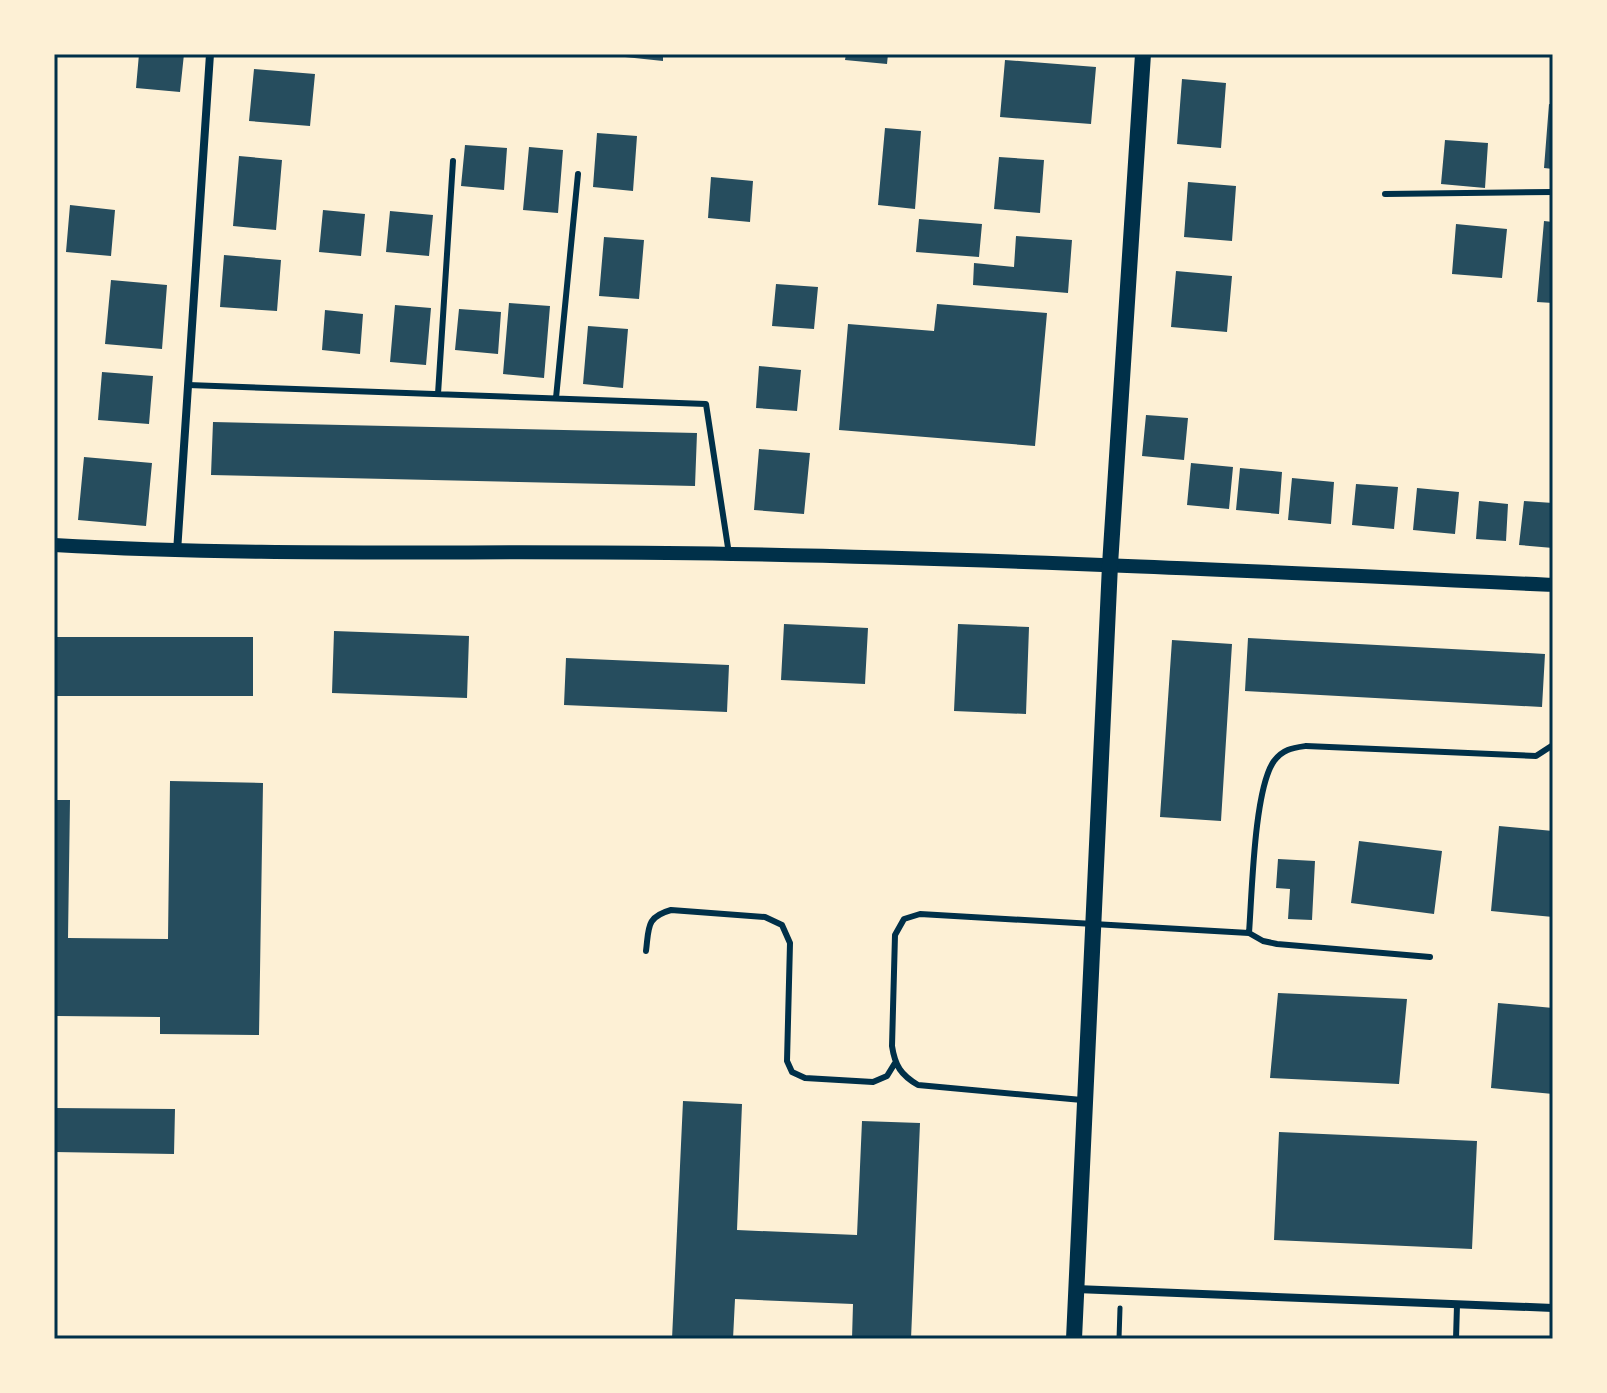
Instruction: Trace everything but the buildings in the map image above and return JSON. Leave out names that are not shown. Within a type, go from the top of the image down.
[{"type":"main road","points":[[1074,1339],[1110,565],[1143,54]]},
{"type":"street","points":[[177,552],[210,54]]},
{"type":"street","points":[[54,545],[177,552],[729,554],[1110,565],[1553,585]]},
{"type":"street","points":[[1076,1289],[1553,1308]]},
{"type":"lane","points":[[438,394],[453,161]]},
{"type":"lane","points":[[556,398],[578,174]]},
{"type":"lane","points":[[1385,194],[1553,192]]},
{"type":"lane","points":[[188,385],[706,404],[729,554]]},
{"type":"lane","points":[[1249,933],[1261,793],[1273,762],[1287,749],[1306,746],[1536,756],[1553,745]]},
{"type":"lane","points":[[646,951],[650,922],[658,914],[671,910],[765,917],[782,925],[790,943],[787,1061],[792,1072],[805,1078],[873,1082],[887,1076],[895,1063]]},
{"type":"lane","points":[[1085,1100],[918,1085],[904,1077],[895,1063],[892,1046],[895,935],[904,919],[920,914],[1249,933],[1277,944],[1430,957]]},
{"type":"lane","points":[[1456,1339],[1457,1305]]},
{"type":"path","points":[[1119,1339],[1121,1291]]}]
